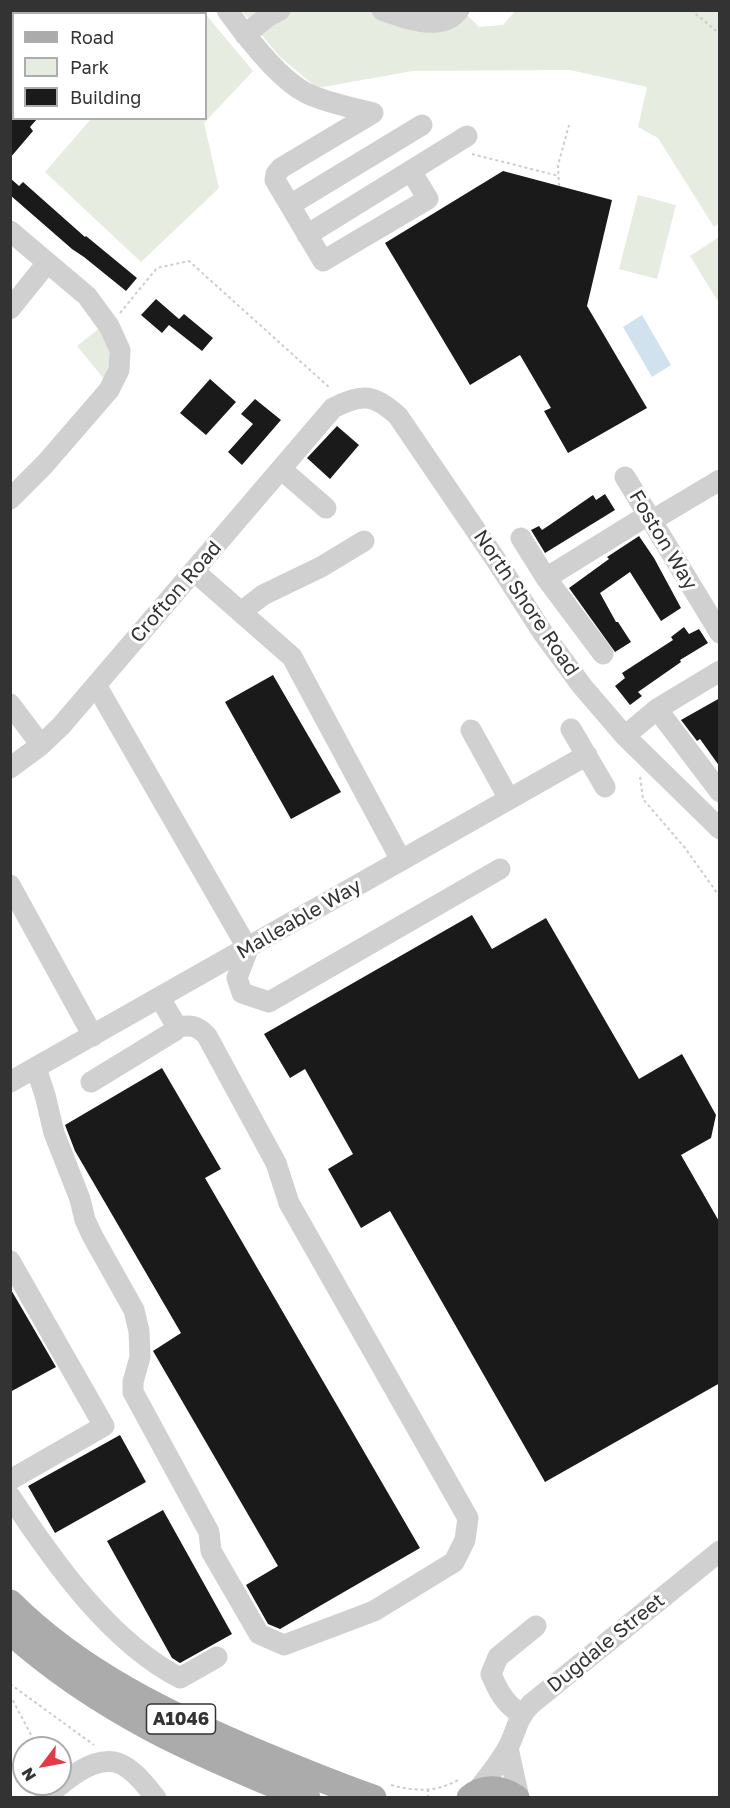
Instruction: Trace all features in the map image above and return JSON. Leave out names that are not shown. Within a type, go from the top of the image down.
[{"type":"main road","name":"A1046","points":[[10,1603],[57,1644],[154,1706],[206,1731],[328,1783],[373,1797]]},
{"type":"main road","name":"A1046","points":[[10,1631],[38,1656],[83,1689],[138,1723],[211,1759],[307,1797]]},
{"type":"main road","points":[[469,1790],[501,1790],[517,1797]]},
{"type":"street","points":[[227,10],[274,67],[303,92],[373,113],[281,168],[276,174],[275,180],[323,261],[428,199],[411,171]]},
{"type":"street","points":[[245,34],[280,10]]},
{"type":"street","points":[[382,10],[426,22],[444,22],[459,10]]},
{"type":"street","points":[[335,135],[336,103]]},
{"type":"street","points":[[290,205],[422,125]]},
{"type":"street","points":[[308,235],[411,171],[469,145]]},
{"type":"street","points":[[10,231],[87,296],[109,326],[120,350],[119,370],[109,390],[45,464],[10,499]]},
{"type":"street","points":[[10,309],[46,263]]},
{"type":"street","name":"North Shore Road","points":[[334,401],[367,398],[384,403],[398,416],[543,633],[582,686],[642,754],[720,830]]},
{"type":"street","name":"Crofton Road","points":[[10,768],[61,726],[281,469],[334,401]]},
{"type":"street","points":[[281,469],[326,508]]},
{"type":"street","name":"Foston Way","points":[[625,477],[718,629]]},
{"type":"street","points":[[546,578],[720,480]]},
{"type":"street","points":[[521,538],[546,578],[603,654]]},
{"type":"street","points":[[244,615],[263,595],[321,567],[364,540]]},
{"type":"street","points":[[194,571],[291,657],[401,860]]},
{"type":"street","points":[[625,736],[657,709],[720,671]]},
{"type":"street","points":[[96,685],[248,949],[237,978],[242,993],[268,1002],[500,869]]},
{"type":"street","points":[[10,704],[41,744]]},
{"type":"street","points":[[657,709],[720,792]]},
{"type":"street","points":[[571,729],[606,787]]},
{"type":"street","points":[[471,730],[509,799]]},
{"type":"street","name":"Malleable Way","points":[[10,1082],[587,755]]},
{"type":"street","points":[[10,885],[93,1036]]},
{"type":"street","points":[[160,998],[177,1027]]},
{"type":"street","points":[[36,1068],[54,1133],[80,1199],[85,1220],[134,1310],[139,1331],[140,1357],[133,1382],[133,1392],[209,1532],[211,1551],[258,1634],[284,1645],[374,1611],[454,1562],[465,1540],[468,1518],[289,1203],[276,1163],[207,1036],[200,1028],[192,1025],[177,1027],[172,1034],[91,1082]]},
{"type":"street","points":[[10,1261],[104,1426],[10,1480]]},
{"type":"street","points":[[10,1496],[39,1540],[102,1618],[141,1653],[180,1678],[217,1657]]},
{"type":"street","name":"Dugdale Street","points":[[469,1790],[508,1748],[521,1714],[531,1704],[720,1551]]},
{"type":"street","points":[[521,1714],[511,1708],[498,1691],[491,1674],[498,1657],[536,1626]]},
{"type":"street","points":[[508,1748],[517,1797]]},
{"type":"street","points":[[45,1797],[90,1766],[103,1762],[118,1763],[133,1772],[156,1797]]},
{"type":"path","points":[[693,11],[720,34]]},
{"type":"path","points":[[559,186],[558,165],[569,125]]},
{"type":"path","points":[[469,145],[559,176]]},
{"type":"path","points":[[109,326],[157,268],[189,261],[334,401]]},
{"type":"path","points":[[642,754],[639,765],[643,799],[686,848],[720,897]]},
{"type":"path","points":[[10,1684],[118,1763]]},
{"type":"path","points":[[10,1695],[32,1736]]},
{"type":"path","points":[[412,1790],[441,1787],[469,1790]]},
{"type":"path","points":[[428,1790],[428,1797]]},
{"type":"green space","points":[[136,11],[204,12],[137,12]]},
{"type":"green space","points":[[242,11],[463,11],[479,27],[503,25],[515,11],[719,11],[719,223],[714,227],[658,138],[638,127],[647,87],[570,70],[413,71],[317,88],[279,56]]},
{"type":"green space","points":[[207,16],[253,71],[207,120]]},
{"type":"green space","points":[[90,120],[207,120],[204,123],[219,188],[141,262],[45,172]]},
{"type":"green space","points":[[638,195],[676,205],[657,279],[619,269]]},
{"type":"green space","points":[[719,237],[719,303],[690,256]]},
{"type":"green space","points":[[101,327],[110,359],[104,379],[77,346]]},
{"type":"water","points":[[642,315],[671,365],[652,377],[623,327]]},
{"type":"building","points":[[10,118],[12,120],[36,120],[30,127],[33,131],[10,158]]},
{"type":"building","points":[[503,171],[612,200],[587,306],[647,408],[568,453],[544,411],[551,408],[520,355],[470,385],[385,243]]},
{"type":"building","points":[[10,178],[19,186],[23,182],[85,237],[137,278],[126,291],[72,249],[10,195]]},
{"type":"building","points":[[156,299],[179,319],[184,314],[213,338],[202,351],[169,325],[162,333],[141,315]]},
{"type":"building","points":[[210,379],[236,402],[206,435],[180,413]]},
{"type":"building","points":[[255,399],[281,420],[242,465],[228,452],[253,424],[241,414]]},
{"type":"building","points":[[337,426],[359,445],[330,479],[307,458]]},
{"type":"building","points":[[605,494],[615,510],[545,553],[531,530],[539,526],[542,530],[593,495],[596,500]]},
{"type":"building","points":[[639,536],[654,558],[681,608],[661,621],[630,572],[600,593],[616,622],[631,642],[615,652],[569,588],[609,559],[607,557]]},
{"type":"building","points":[[684,627],[689,634],[699,629],[708,643],[680,660],[681,662],[638,692],[642,696],[630,705],[615,686],[625,678],[622,673],[673,640],[671,637]]},
{"type":"building","points":[[273,675],[341,792],[291,819],[225,702]]},
{"type":"building","points":[[720,698],[720,767],[700,739],[697,741],[681,720]]},
{"type":"building","points":[[472,915],[492,949],[546,918],[639,1079],[682,1054],[716,1115],[711,1138],[681,1155],[720,1223],[720,1383],[545,1482],[390,1211],[361,1228],[328,1169],[353,1154],[305,1069],[290,1078],[264,1034]]},
{"type":"building","points":[[162,1068],[221,1169],[205,1178],[420,1548],[280,1629],[268,1624],[246,1585],[278,1566],[153,1351],[181,1333],[75,1151],[65,1125]]},
{"type":"building","points":[[10,1288],[56,1367],[10,1392]]},
{"type":"building","points":[[120,1435],[146,1482],[55,1533],[28,1486]]},
{"type":"building","points":[[163,1510],[232,1634],[180,1663],[172,1658],[107,1541]]}]
